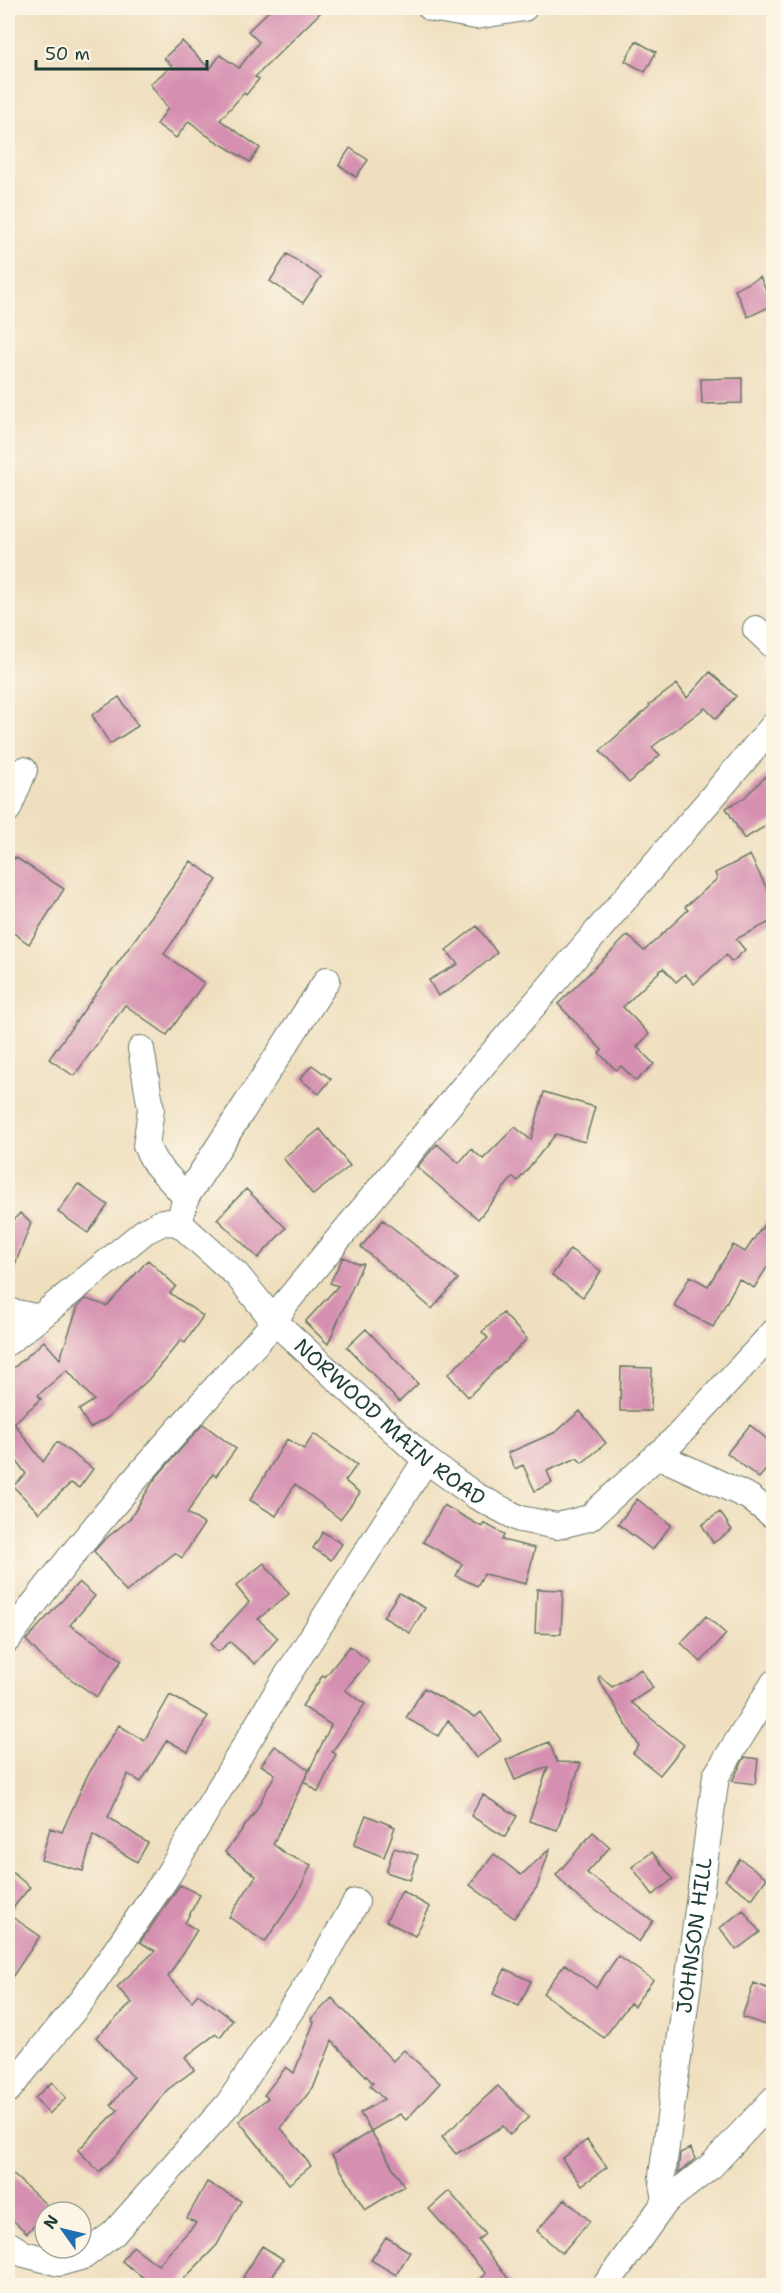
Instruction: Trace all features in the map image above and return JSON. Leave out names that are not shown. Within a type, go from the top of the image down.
[{"type":"street","points":[[431,8],[476,16],[524,8]]},
{"type":"street","points":[[8,1639],[36,1600],[164,1444],[275,1322],[284,1305],[462,1089],[774,725]]},
{"type":"street","points":[[8,809],[24,770]]},
{"type":"street","points":[[8,1342],[145,1232],[163,1222],[179,1223],[186,1197],[327,980]]},
{"type":"street","points":[[141,1049],[152,1109],[146,1146],[155,1163],[186,1197]]},
{"type":"street","name":"NORWOOD MAIN ROAD","points":[[179,1223],[237,1275],[275,1322],[426,1460],[476,1496],[520,1519],[557,1526],[589,1518],[657,1455],[774,1332]]},
{"type":"street","points":[[8,1311],[39,1318]]},
{"type":"street","points":[[657,1455],[749,1497],[774,1516]]},
{"type":"street","points":[[8,2090],[82,2000],[168,1875],[285,1679],[426,1460]]},
{"type":"street","name":"JOHNSON HILL","points":[[666,2201],[662,2176],[716,1776],[774,1683]]},
{"type":"street","points":[[8,2244],[24,2254],[59,2263],[84,2256],[114,2234],[229,2103],[318,1969],[356,1902]]},
{"type":"street","points":[[605,2286],[666,2201],[711,2166],[774,2099]]},
{"type":"building","points":[[272,8],[325,8],[255,77],[259,79],[220,120],[260,148],[250,162],[206,135],[189,121],[176,138],[157,124],[168,108],[150,84],[172,66],[164,58],[182,41],[210,69],[220,55],[239,68],[259,42],[248,31]]},
{"type":"building","points":[[636,41],[656,52],[645,72],[625,61]]},
{"type":"building","points":[[350,148],[368,160],[356,177],[339,165]]},
{"type":"building","points":[[287,254],[321,277],[303,303],[270,281]]},
{"type":"building","points":[[760,277],[773,305],[748,317],[735,290]]},
{"type":"building","points":[[742,378],[742,403],[702,404],[701,379]]},
{"type":"building","points":[[710,672],[736,696],[716,719],[705,708],[652,747],[660,755],[629,783],[600,751],[649,705],[677,684],[687,698]]},
{"type":"building","points":[[119,697],[138,726],[110,744],[92,715]]},
{"type":"building","points":[[774,768],[774,821],[744,839],[726,808],[744,798]]},
{"type":"building","points":[[750,855],[774,903],[774,920],[736,939],[745,950],[732,962],[726,955],[694,984],[685,974],[676,982],[663,968],[623,1007],[649,1034],[637,1047],[654,1064],[636,1081],[621,1066],[616,1070],[599,1053],[602,1050],[558,1004],[628,935],[644,951],[688,910],[685,907],[717,879],[715,873]]},
{"type":"building","points":[[15,857],[64,889],[29,944],[8,929],[8,868]]},
{"type":"building","points":[[191,861],[217,880],[164,954],[204,983],[167,1035],[125,1005],[74,1076],[49,1059]]},
{"type":"building","points":[[477,926],[497,953],[461,983],[438,996],[429,980],[458,964],[446,950]]},
{"type":"building","points":[[312,1065],[331,1079],[319,1094],[300,1079]]},
{"type":"building","points":[[544,1092],[595,1107],[585,1142],[556,1134],[518,1181],[513,1177],[478,1219],[417,1167],[437,1144],[459,1163],[471,1149],[483,1159],[515,1127],[531,1140]]},
{"type":"building","points":[[320,1129],[350,1166],[313,1195],[283,1158]]},
{"type":"building","points":[[78,1184],[108,1205],[88,1233],[58,1212]]},
{"type":"building","points":[[246,1189],[286,1228],[258,1258],[217,1219]]},
{"type":"building","points":[[774,1210],[774,1256],[754,1288],[739,1279],[713,1327],[674,1306],[690,1276],[708,1286],[733,1245],[745,1252]]},
{"type":"building","points":[[20,1213],[31,1223],[9,1280],[8,1226]]},
{"type":"building","points":[[383,1220],[458,1279],[432,1309],[361,1247]]},
{"type":"building","points":[[570,1249],[601,1271],[583,1297],[552,1275]]},
{"type":"building","points":[[343,1257],[359,1264],[363,1263],[328,1344],[305,1322],[338,1286],[330,1283]]},
{"type":"building","points":[[148,1260],[176,1286],[170,1293],[203,1316],[185,1343],[181,1340],[148,1380],[107,1418],[90,1428],[79,1410],[94,1400],[67,1370],[38,1395],[41,1399],[14,1423],[43,1462],[57,1442],[93,1469],[79,1488],[71,1483],[39,1513],[13,1486],[26,1474],[8,1449],[8,1373],[44,1341],[60,1359],[78,1306],[86,1299],[107,1306]]},
{"type":"building","points":[[503,1313],[527,1339],[468,1397],[448,1374],[488,1338],[482,1332]]},
{"type":"building","points":[[366,1329],[418,1384],[399,1402],[347,1347]]},
{"type":"building","points":[[621,1367],[652,1368],[651,1411],[620,1411]]},
{"type":"building","points":[[580,1411],[606,1443],[582,1463],[577,1458],[547,1471],[552,1483],[535,1491],[523,1465],[515,1469],[508,1453],[556,1432]]},
{"type":"building","points":[[203,1424],[236,1449],[216,1476],[213,1474],[187,1513],[204,1524],[182,1558],[175,1553],[126,1592],[94,1551],[130,1519],[154,1480]]},
{"type":"building","points":[[750,1425],[774,1445],[774,1460],[759,1478],[727,1453]]},
{"type":"building","points":[[314,1434],[357,1465],[345,1481],[360,1493],[340,1519],[295,1484],[276,1516],[250,1500],[287,1439],[304,1449]]},
{"type":"building","points":[[637,1499],[671,1525],[652,1550],[618,1524]]},
{"type":"building","points":[[444,1505],[482,1527],[484,1523],[504,1534],[502,1540],[535,1548],[526,1584],[484,1574],[477,1586],[456,1576],[462,1564],[423,1542]]},
{"type":"building","points":[[720,1512],[732,1530],[713,1543],[702,1525]]},
{"type":"building","points":[[323,1532],[342,1544],[331,1560],[313,1548]]},
{"type":"building","points":[[264,1563],[289,1594],[258,1619],[278,1638],[255,1664],[230,1642],[218,1652],[210,1644],[249,1602],[236,1586]]},
{"type":"building","points":[[79,1582],[95,1596],[70,1625],[122,1660],[97,1697],[46,1662],[26,1640]]},
{"type":"building","points":[[537,1589],[563,1590],[561,1634],[535,1633]]},
{"type":"building","points":[[399,1593],[425,1608],[410,1633],[383,1617]]},
{"type":"building","points":[[706,1616],[726,1634],[701,1662],[681,1643]]},
{"type":"building","points":[[350,1646],[369,1661],[345,1690],[365,1704],[332,1752],[336,1754],[318,1792],[304,1781],[331,1725],[302,1706],[323,1675],[325,1677]]},
{"type":"building","points":[[641,1669],[653,1688],[631,1702],[684,1745],[660,1775],[633,1753],[639,1746],[598,1678],[600,1676],[612,1687]]},
{"type":"building","points":[[424,1688],[475,1717],[481,1712],[501,1740],[476,1758],[448,1720],[438,1736],[406,1718]]},
{"type":"building","points":[[170,1695],[208,1716],[188,1752],[167,1740],[141,1782],[128,1774],[108,1817],[148,1843],[137,1862],[93,1835],[83,1871],[41,1860],[50,1828],[62,1832],[87,1776],[119,1725],[144,1741]]},
{"type":"building","points":[[549,1742],[557,1762],[581,1763],[557,1830],[529,1821],[548,1767],[515,1780],[506,1760]]},
{"type":"building","points":[[275,1746],[309,1770],[273,1844],[286,1854],[311,1865],[297,1895],[265,1942],[229,1917],[256,1876],[225,1852],[254,1814],[275,1774],[261,1765]]},
{"type":"building","points":[[745,1757],[758,1759],[755,1784],[732,1781]]},
{"type":"building","points":[[483,1795],[517,1816],[505,1837],[471,1816]]},
{"type":"building","points":[[366,1815],[395,1827],[384,1857],[354,1845]]},
{"type":"building","points":[[593,1832],[610,1847],[587,1873],[653,1921],[639,1942],[575,1895],[556,1875]]},
{"type":"building","points":[[394,1848],[418,1855],[410,1880],[386,1872]]},
{"type":"building","points":[[550,1849],[537,1887],[514,1918],[470,1885],[494,1854],[521,1875]]},
{"type":"building","points":[[652,1852],[673,1879],[653,1895],[632,1867]]},
{"type":"building","points":[[740,1859],[767,1878],[752,1899],[725,1880]]},
{"type":"building","points":[[8,1869],[30,1887],[8,1914]]},
{"type":"building","points":[[180,1885],[200,1895],[185,1923],[197,1930],[168,1977],[192,2001],[198,1994],[233,2020],[220,2037],[216,2034],[185,2057],[194,2070],[167,2090],[119,2152],[99,2172],[78,2150],[118,2110],[111,2105],[133,2077],[96,2037],[132,2003],[117,1987],[155,1951],[140,1942]]},
{"type":"building","points":[[402,1891],[430,1907],[415,1936],[386,1921]]},
{"type":"building","points":[[743,1910],[760,1932],[736,1950],[720,1928]]},
{"type":"building","points":[[8,1914],[40,1936],[8,1983]]},
{"type":"building","points":[[618,1956],[653,1980],[634,2006],[630,2003],[604,2038],[543,1993],[565,1964],[596,1988]]},
{"type":"building","points":[[505,1969],[531,1981],[519,2006],[493,1994]]},
{"type":"building","points":[[754,1983],[774,1991],[774,2028],[742,2017]]},
{"type":"building","points":[[332,1998],[393,2061],[404,2050],[440,2083],[406,2120],[400,2114],[371,2131],[360,2113],[384,2099],[370,2086],[373,2083],[332,2041],[314,2086],[281,2128],[311,2166],[289,2184],[239,2121],[268,2098],[264,2095],[286,2067],[294,2073],[314,2022],[311,2019]]},
{"type":"building","points":[[52,2082],[66,2098],[49,2114],[35,2098]]},
{"type":"building","points":[[498,2086],[529,2117],[510,2135],[503,2126],[456,2154],[442,2137]]},
{"type":"building","points":[[371,2131],[404,2186],[365,2210],[332,2155]]},
{"type":"building","points":[[587,2140],[607,2167],[582,2185],[562,2159]]},
{"type":"building","points":[[691,2148],[695,2159],[678,2173],[680,2153]]},
{"type":"building","points":[[8,2170],[41,2200],[33,2200],[33,2226],[27,2233],[8,2216]]},
{"type":"building","points":[[207,2182],[241,2201],[217,2245],[180,2283],[183,2286],[140,2286],[145,2279],[122,2261],[133,2246],[158,2265],[196,2223],[187,2218]]},
{"type":"building","points":[[449,2191],[485,2234],[478,2240],[514,2286],[472,2286],[486,2274],[429,2209]]},
{"type":"building","points":[[565,2199],[590,2221],[562,2253],[537,2231]]},
{"type":"building","points":[[386,2237],[410,2252],[396,2275],[371,2260]]},
{"type":"building","points":[[262,2246],[283,2259],[266,2286],[257,2286],[243,2277]]}]
